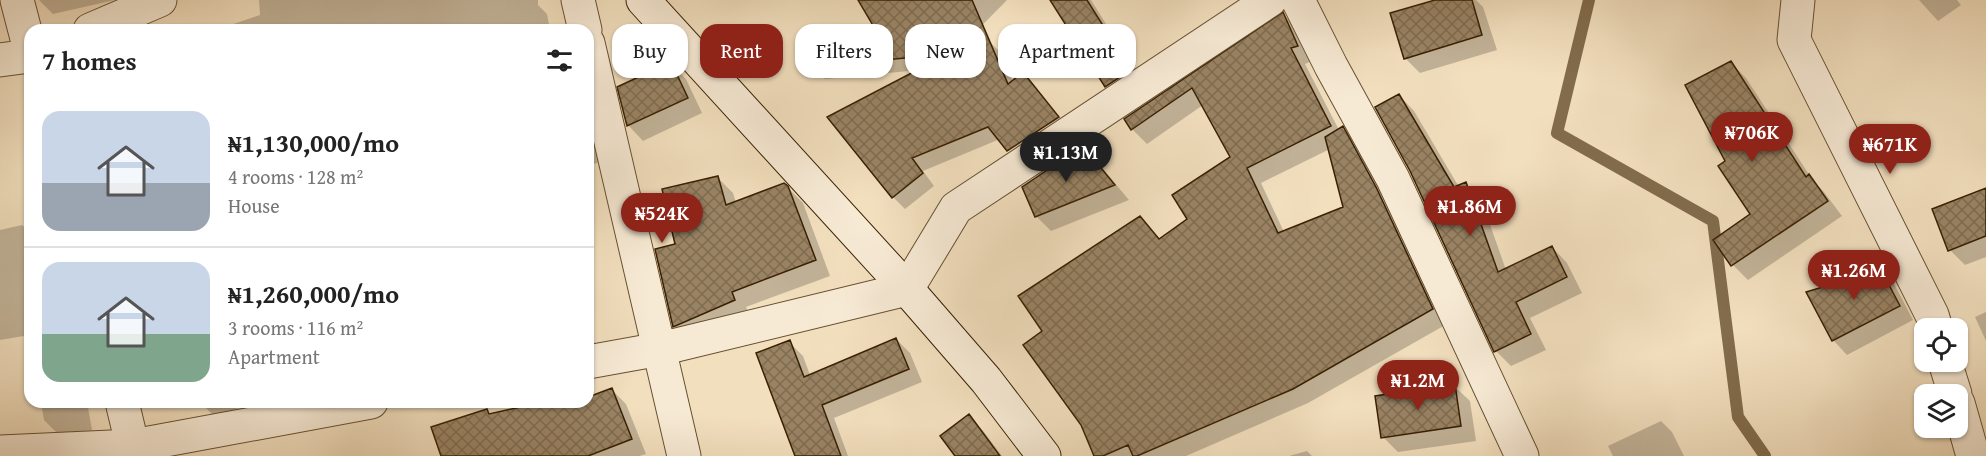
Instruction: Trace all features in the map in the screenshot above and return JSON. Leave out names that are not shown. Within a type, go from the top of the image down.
[{"type":"street","points":[[17,0],[24,27]]},
{"type":"street","points":[[104,24],[160,0]]},
{"type":"street","points":[[578,0],[584,24]]},
{"type":"street","points":[[643,0],[907,289],[986,380],[1044,456]]},
{"type":"street","points":[[594,361],[660,349],[907,289],[956,208],[1270,0]]},
{"type":"street","points":[[1298,0],[1393,179],[1522,456]]},
{"type":"street","points":[[1798,0],[1794,40],[1933,318]]},
{"type":"street","points":[[0,60],[24,57]]},
{"type":"street","points":[[594,68],[684,456]]},
{"type":"street","points":[[123,408],[134,451]]},
{"type":"street","points":[[0,452],[134,451],[342,408]]},
{"type":"street","points":[[1968,438],[1973,456]]},
{"type":"building","points":[[858,0],[972,0],[982,24],[905,24],[905,58],[893,59],[893,24],[872,24]]},
{"type":"building","points":[[1050,0],[1087,0],[1102,24],[1065,24]]},
{"type":"building","points":[[1435,0],[1472,0],[1482,35],[1404,59],[1390,13]]},
{"type":"building","points":[[1283,12],[1298,46],[1291,48],[1331,126],[1247,168],[1278,233],[1343,207],[1325,137],[1343,126],[1376,187],[1433,309],[1293,389],[1137,456],[1133,456],[1128,445],[1103,456],[1094,456],[1081,425],[1023,345],[1042,331],[1018,296],[1140,216],[1159,239],[1187,219],[1172,195],[1230,157],[1192,88],[1131,130],[1124,119]]},
{"type":"building","points":[[986,33],[998,61],[998,78],[1005,78],[1008,84],[1016,78],[1028,78],[1059,117],[1007,151],[988,127],[912,158],[923,173],[892,198],[827,117],[905,76],[986,78]]},
{"type":"building","points":[[1731,61],[1806,177],[1809,174],[1828,201],[1731,266],[1713,240],[1750,214],[1718,166],[1725,161],[1685,85]]},
{"type":"building","points":[[636,78],[679,78],[688,98],[627,126],[617,87]]},
{"type":"building","points":[[1099,78],[1119,78],[1105,87]]},
{"type":"building","points":[[1399,94],[1454,187],[1466,182],[1498,272],[1552,246],[1567,277],[1516,302],[1531,334],[1494,352],[1410,171],[1375,107]]},
{"type":"building","points":[[1083,146],[1115,185],[1035,217],[1022,187]]},
{"type":"building","points":[[718,176],[726,205],[784,183],[788,186],[816,260],[732,292],[735,300],[673,327],[655,249],[675,244],[662,189]]},
{"type":"building","points":[[1986,188],[1986,236],[1948,251],[1932,209]]},
{"type":"building","points":[[1877,262],[1900,306],[1832,341],[1806,292],[1833,284]]},
{"type":"building","points":[[896,338],[909,369],[822,405],[841,456],[795,456],[756,353],[790,340],[804,377]]},
{"type":"building","points":[[1455,384],[1461,426],[1381,438],[1375,396]]},
{"type":"building","points":[[612,388],[632,439],[588,456],[441,456],[431,427],[487,409],[489,414],[516,408],[594,408],[594,395]]},
{"type":"building","points":[[969,414],[1000,456],[955,456],[940,436]]},
{"type":"waterway","points":[[1589,0],[1557,133],[1713,221],[1738,417],[1765,456]]}]
